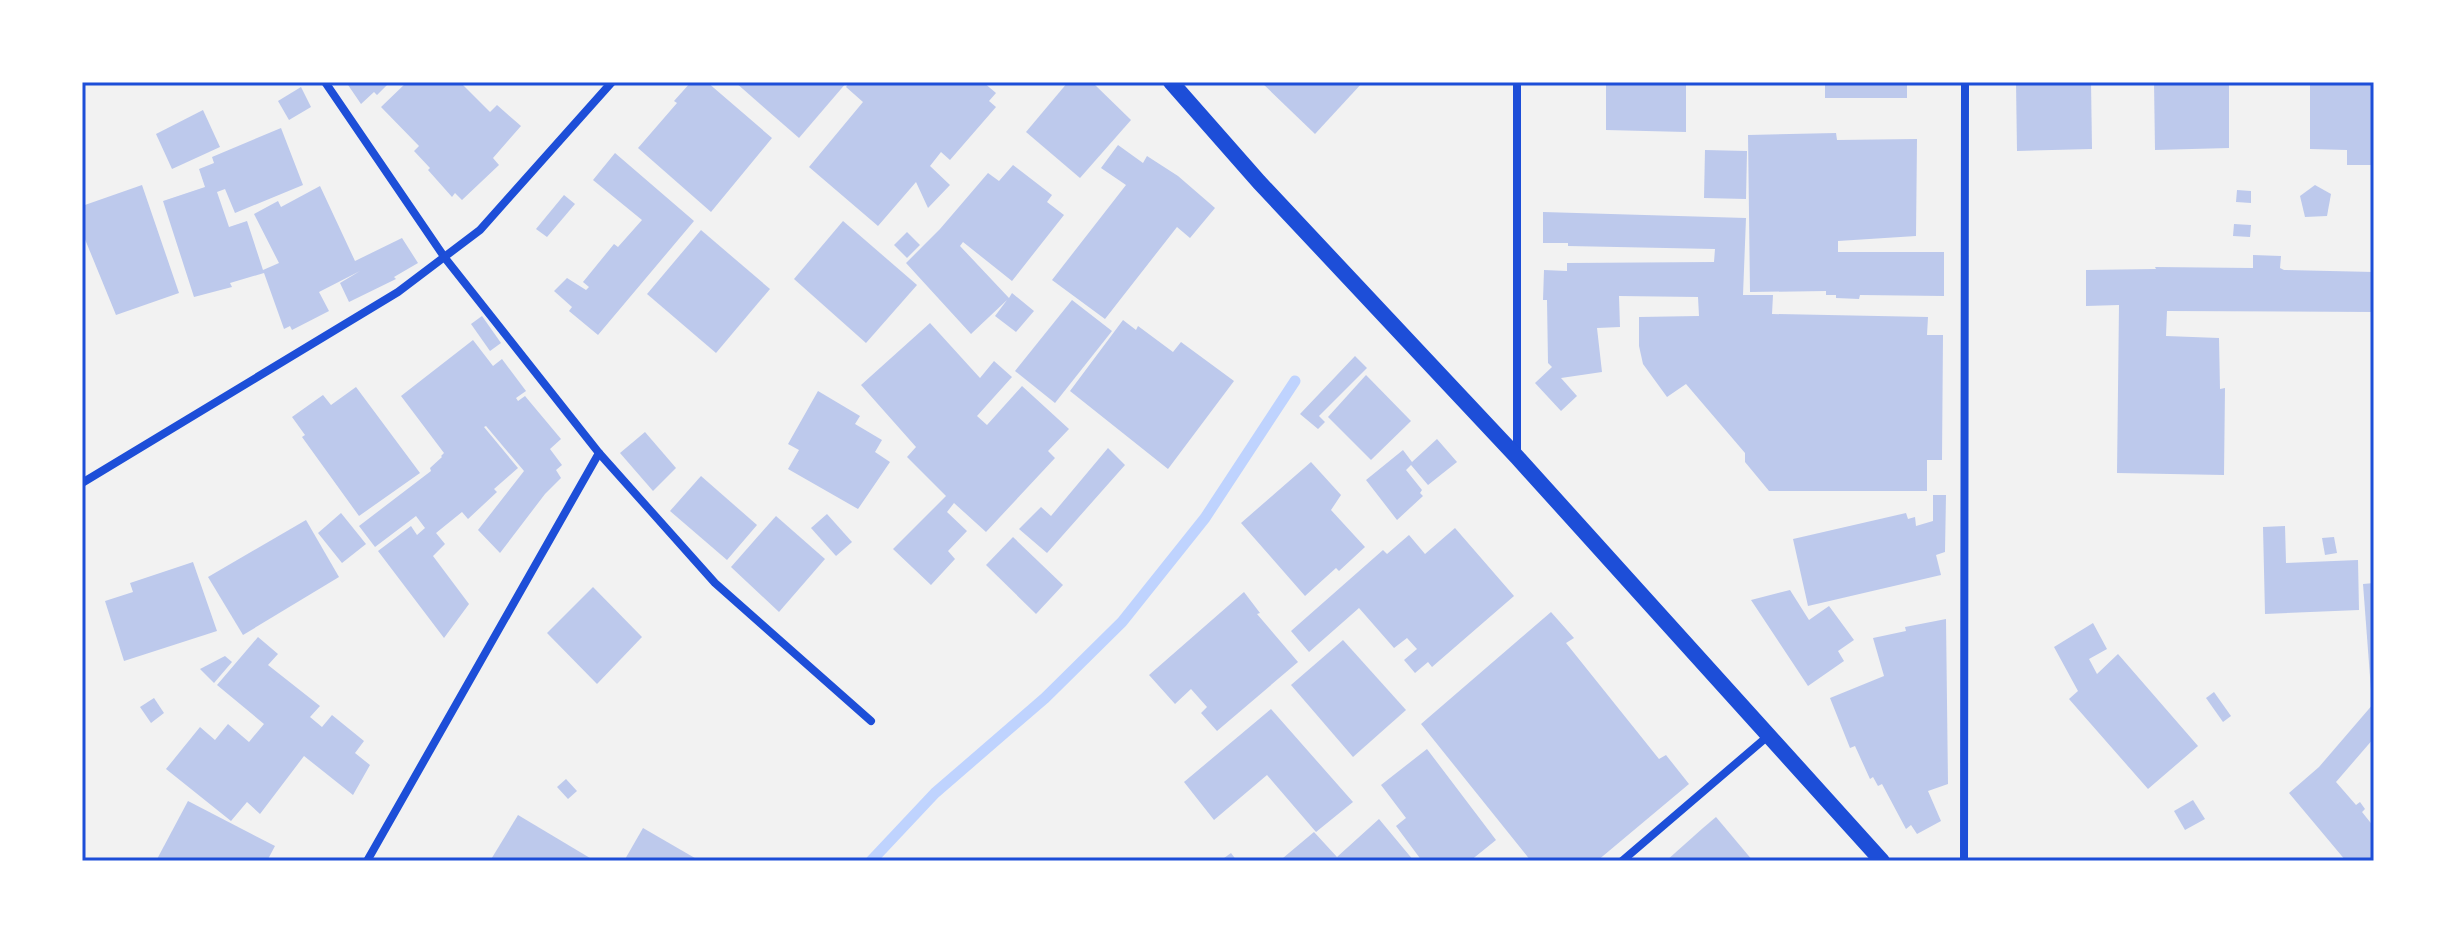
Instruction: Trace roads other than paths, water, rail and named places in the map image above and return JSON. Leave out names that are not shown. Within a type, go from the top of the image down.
[{"type":"main road","points":[[1171,82],[1259,182],[1517,457],[1882,861]]},
{"type":"street","points":[[325,82],[445,258],[599,453],[715,583],[871,721]]},
{"type":"street","points":[[82,483],[398,292],[445,258],[480,230],[612,82]]},
{"type":"street","points":[[1517,82],[1517,457]]},
{"type":"street","points":[[1964,861],[1965,82]]},
{"type":"street","points":[[367,861],[599,453]]},
{"type":"street","points":[[1622,861],[1769,736]]},
{"type":"waterway","points":[[871,861],[935,793],[1045,698],[1122,622],[1205,518],[1295,381]]}]
